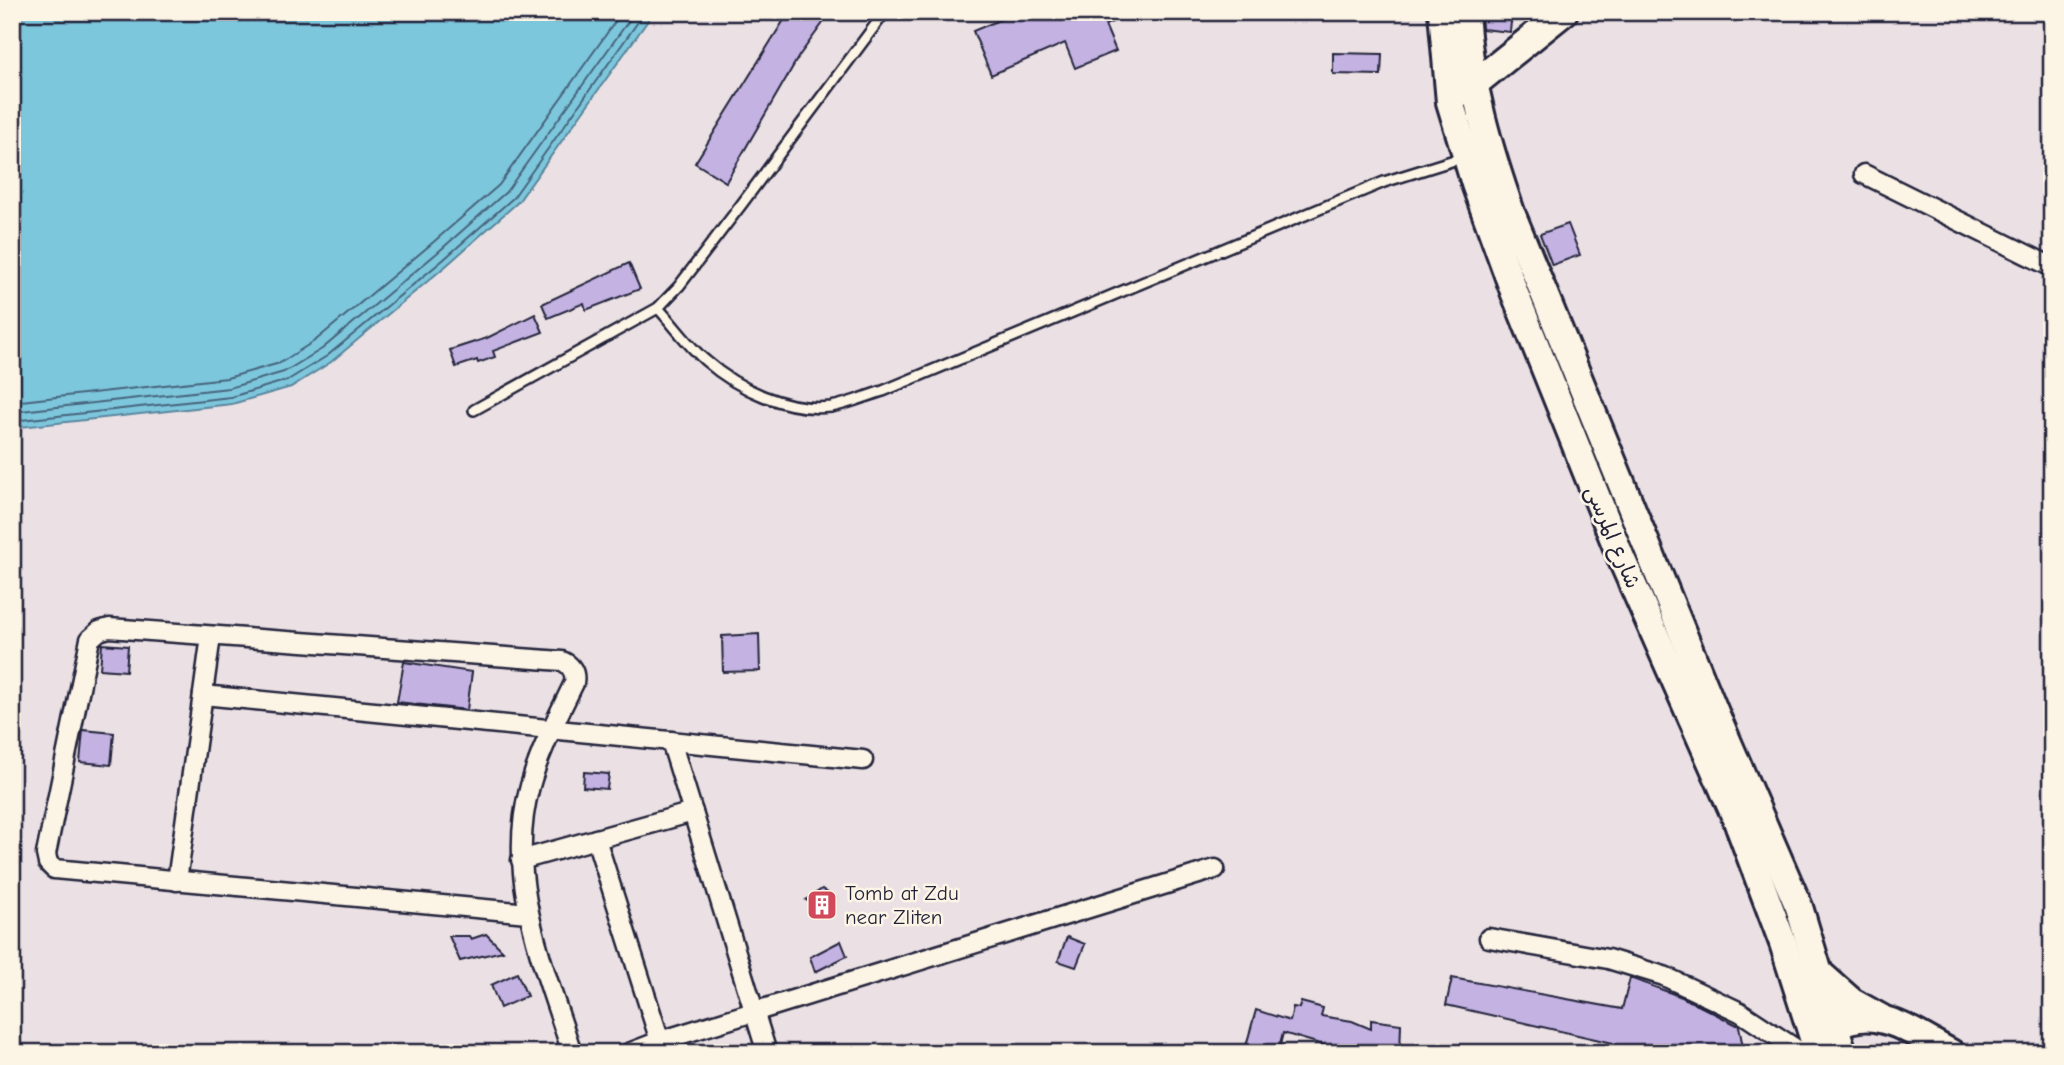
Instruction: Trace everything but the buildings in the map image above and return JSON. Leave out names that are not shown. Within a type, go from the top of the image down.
[{"type":"main road","name":"شارع المرسى","points":[[1442,12],[1450,102],[1465,156],[1515,294],[1622,560],[1736,818],[1817,1042],[1845,1053]]},
{"type":"main road","name":"شارع المرسى","points":[[1465,12],[1475,85],[1487,138],[1517,228],[1716,715],[1799,907],[1818,972],[1817,1042]]},
{"type":"main road","points":[[1450,102],[1475,85],[1564,12]]},
{"type":"main road","points":[[1818,972],[1852,1002],[1951,1053]]},
{"type":"main road","points":[[1817,1042],[1860,1018],[1889,1022]]},
{"type":"main road","points":[[1845,1053],[1850,1037],[1863,1024],[1889,1022]]},
{"type":"street","points":[[1864,174],[2052,267]]},
{"type":"street","points":[[528,913],[58,871],[48,863],[46,854],[90,639],[99,631],[109,628],[562,662],[573,670],[575,683],[552,729],[529,789],[521,836],[521,860],[528,913],[572,1053]]},
{"type":"street","points":[[177,881],[211,636]]},
{"type":"street","points":[[203,695],[863,760]]},
{"type":"street","points":[[671,741],[767,1053]]},
{"type":"street","points":[[521,860],[694,812]]},
{"type":"street","points":[[596,839],[660,1041]]},
{"type":"street","points":[[629,1053],[660,1041],[1215,869]]},
{"type":"street","points":[[1489,939],[1608,959],[1664,976],[1740,1012],[1817,1042]]},
{"type":"lane","points":[[474,410],[658,308],[679,286],[885,12]]},
{"type":"lane","points":[[658,308],[704,359],[750,390],[775,400],[806,407],[831,407],[883,391],[1384,182],[1465,156]]},
{"type":"water","points":[[12,12],[654,12],[518,202],[331,362],[291,387],[232,404],[12,428]]},
{"type":"place","name":"Tomb at Zdu near Zliten","points":[[822,905]]}]
